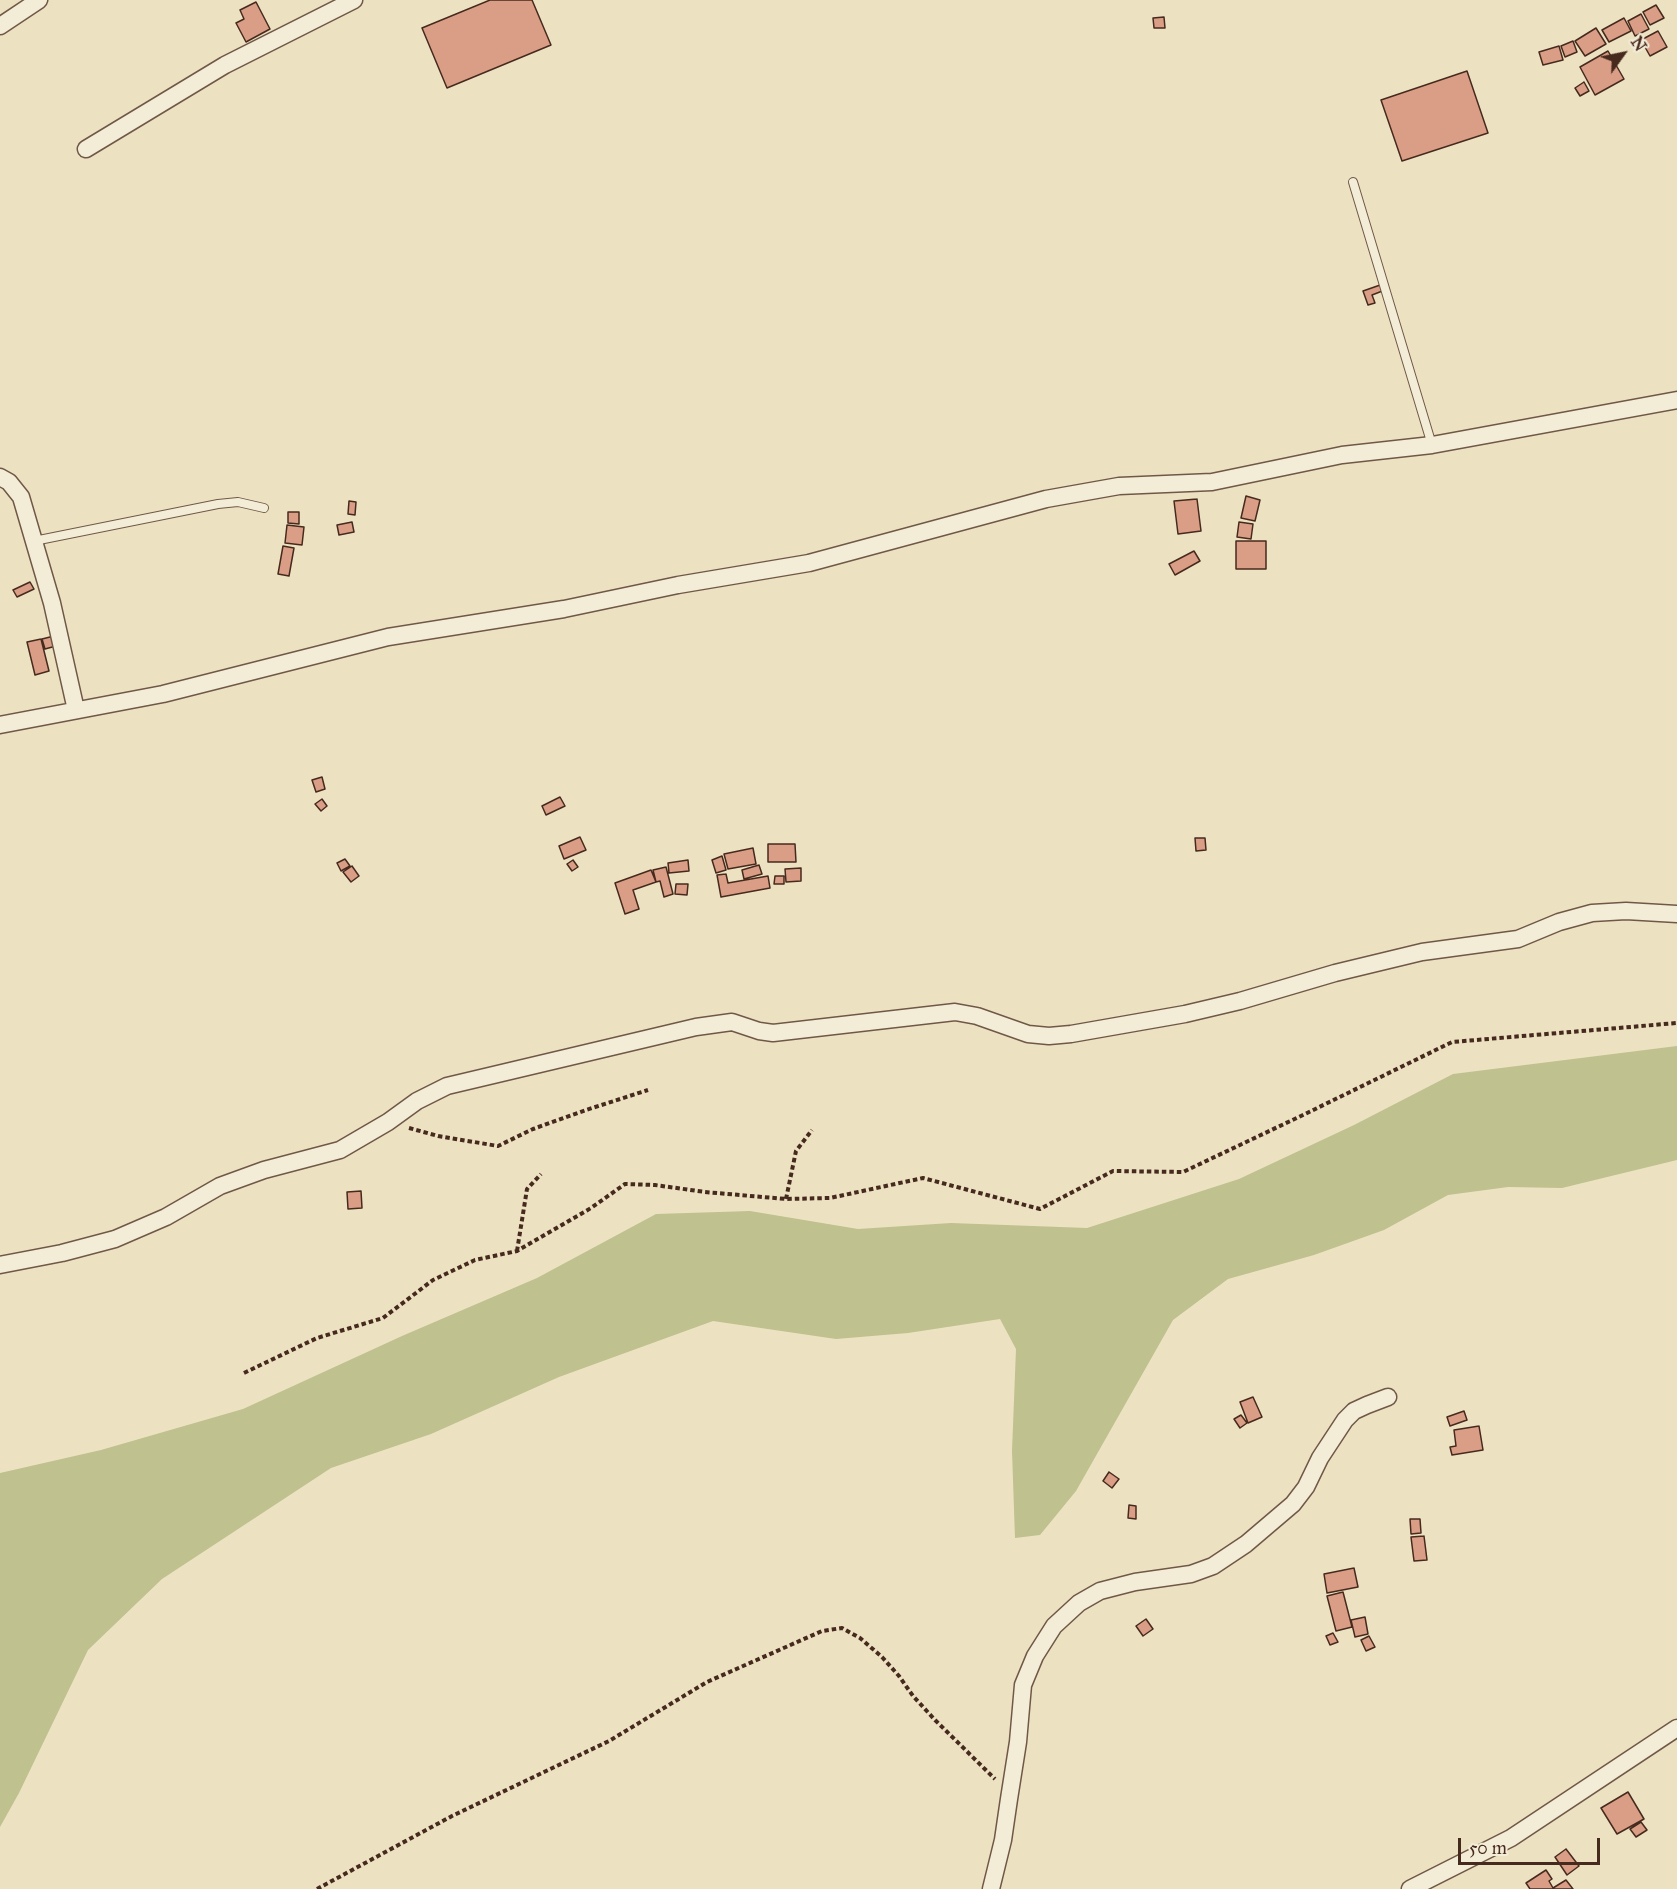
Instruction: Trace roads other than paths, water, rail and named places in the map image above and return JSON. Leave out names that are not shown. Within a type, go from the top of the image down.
[{"type":"street","points":[[0,26],[39,0]]},
{"type":"street","points":[[86,149],[225,65],[354,0]]},
{"type":"street","points":[[0,725],[163,694],[388,637],[564,609],[678,585],[809,563],[1046,499],[1119,486],[1212,482],[1342,455],[1432,445],[1677,400]]},
{"type":"street","points":[[0,477],[9,482],[21,497],[52,603],[76,710]]},
{"type":"street","points":[[0,1265],[62,1253],[115,1239],[166,1217],[220,1186],[264,1170],[340,1150],[388,1122],[417,1101],[447,1086],[696,1027],[732,1022],[773,1033],[955,1012],[977,1016],[1028,1034],[1049,1036],[1071,1034],[1185,1014],[1422,952],[1518,939],[1558,922],[1592,913],[1626,911],[1677,914]]},
{"type":"street","points":[[991,1889],[1003,1840],[1018,1742],[1023,1685],[1035,1656],[1054,1626],[1079,1602],[1100,1591],[1135,1582],[1191,1574],[1213,1566],[1246,1544],[1293,1504],[1345,1420],[1360,1408],[1388,1397]]},
{"type":"street","points":[[1410,1889],[1511,1838],[1677,1728]]},
{"type":"lane","points":[[1353,182],[1432,445]]},
{"type":"lane","points":[[34,541],[218,504],[238,502],[264,508]]}]
